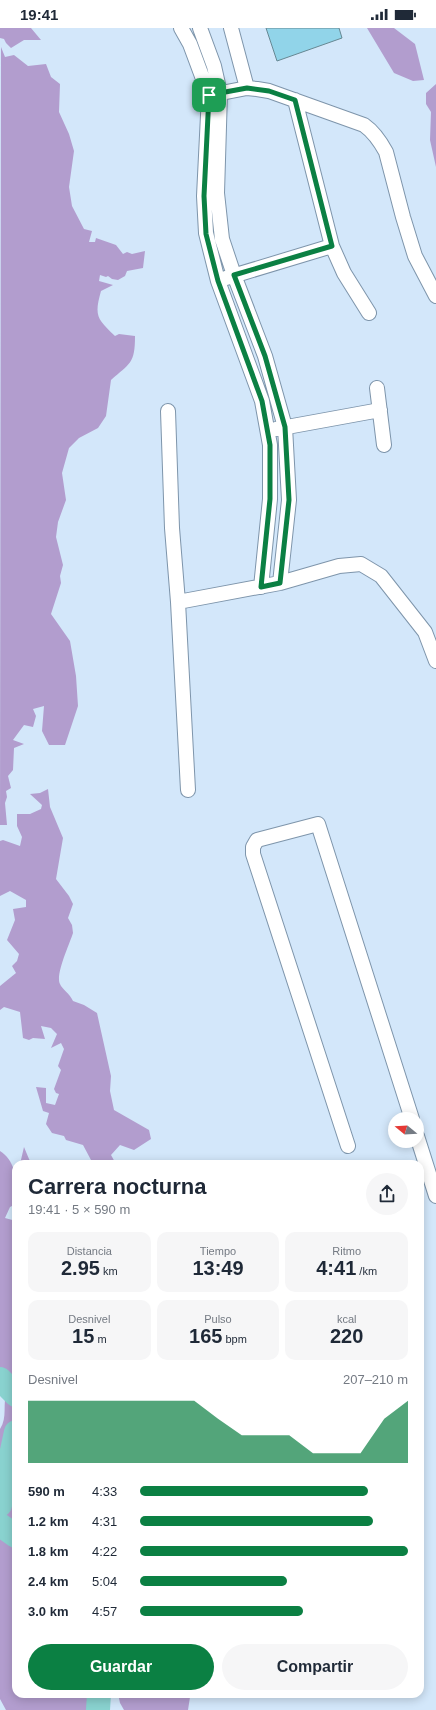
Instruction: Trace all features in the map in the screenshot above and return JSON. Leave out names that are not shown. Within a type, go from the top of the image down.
[{"type":"street","points":[[181,28],[214,94],[204,196],[206,234],[218,281],[262,401],[268,431],[270,445],[270,499],[261,587]]},
{"type":"street","points":[[200,28],[214,66],[218,193],[222,239],[265,356],[285,427],[289,500],[280,583]]},
{"type":"street","points":[[231,28],[247,88]]},
{"type":"street","points":[[214,94],[247,88],[269,91],[364,125],[381,143],[389,161],[403,217],[415,256],[436,296]]},
{"type":"street","points":[[295,100],[332,246],[344,273],[369,313]]},
{"type":"street","points":[[218,281],[332,246]]},
{"type":"street","points":[[377,388],[384,445]]},
{"type":"street","points":[[268,431],[380,410]]},
{"type":"street","points":[[168,411],[172,528],[178,602],[188,790]]},
{"type":"street","points":[[178,602],[280,583],[339,566],[361,564],[381,576],[425,632],[436,661]]},
{"type":"street","points":[[348,1146],[253,854],[253,847],[257,840],[318,824],[410,1112]]},
{"type":"street","points":[[421,1148],[436,1196]]},
{"type":"shaded area","points":[[0,28],[31,28],[41,40],[24,40],[11,48],[4,39],[0,38]]},
{"type":"shaded area","points":[[367,28],[394,28],[415,44],[424,80],[413,81],[394,73]]},
{"type":"shaded area","points":[[1,47],[5,57],[14,55],[28,66],[46,64],[51,77],[60,84],[59,112],[69,134],[74,151],[69,187],[72,206],[84,229],[92,231],[89,242],[95,242],[96,238],[116,245],[123,254],[127,252],[132,254],[145,251],[143,268],[127,271],[125,276],[118,280],[100,275],[99,281],[113,285],[101,291],[98,312],[101,321],[115,336],[119,334],[135,336],[134,352],[127,366],[111,380],[106,416],[98,428],[79,438],[69,448],[62,473],[66,500],[58,522],[56,537],[63,565],[60,576],[61,583],[51,614],[70,641],[76,676],[78,706],[65,745],[49,745],[42,731],[44,706],[33,709],[36,716],[33,727],[24,725],[13,740],[24,744],[14,748],[13,770],[8,776],[11,788],[6,791],[7,797],[5,803],[7,825],[0,825]]},
{"type":"shaded area","points":[[436,84],[436,167],[430,140],[431,112],[426,104],[426,93]]},
{"type":"shaded area","points":[[48,789],[50,807],[63,838],[56,879],[73,904],[68,918],[72,925],[73,933],[61,967],[59,980],[60,984],[73,1001],[84,1005],[97,1013],[111,1076],[110,1091],[114,1110],[149,1130],[151,1139],[134,1150],[120,1145],[111,1155],[114,1160],[91,1160],[83,1145],[66,1140],[64,1136],[52,1133],[46,1124],[49,1113],[43,1111],[36,1087],[46,1088],[46,1103],[55,1105],[59,1094],[56,1093],[54,1089],[61,1070],[58,1066],[64,1049],[61,1043],[51,1048],[57,1034],[51,1028],[41,1026],[45,1039],[33,1038],[29,1040],[23,1038],[20,1012],[4,1007],[0,1010],[0,986],[16,973],[12,966],[17,961],[19,954],[7,940],[15,920],[13,909],[26,907],[26,900],[10,891],[0,896],[0,841],[3,840],[20,846],[22,837],[17,826],[17,814],[30,814],[41,809],[42,805],[30,794],[40,793]]},
{"type":"shaded area","points":[[24,1147],[30,1160],[21,1160]]},
{"type":"shaded area","points":[[0,1151],[6,1156],[12,1165],[12,1206],[10,1207],[5,1218],[12,1220],[12,1383],[0,1375]]},
{"type":"shaded area","points":[[12,1383],[12,1698],[92,1698],[101,1710],[6,1710],[0,1699],[0,1429],[4,1420],[7,1391],[0,1389],[0,1385]]},
{"type":"shaded area","points":[[119,1698],[190,1698],[188,1710],[124,1710]]},
{"type":"building","points":[[266,28],[339,28],[342,38],[277,61]]},
{"type":"waterway","points":[[0,1379],[12,1391]]},
{"type":"waterway","points":[[0,1505],[12,1450]]},
{"type":"waterway","points":[[0,1525],[12,1533]]},
{"type":"waterway","points":[[98,1710],[99,1698]]},
{"type":"route","points":[[247,88],[269,91],[295,100],[332,246],[234,275],[265,356],[285,427],[289,500],[280,583],[261,587],[270,499],[270,445],[262,401],[236,334],[218,281],[206,234],[204,196],[209,95],[247,88]]}]
